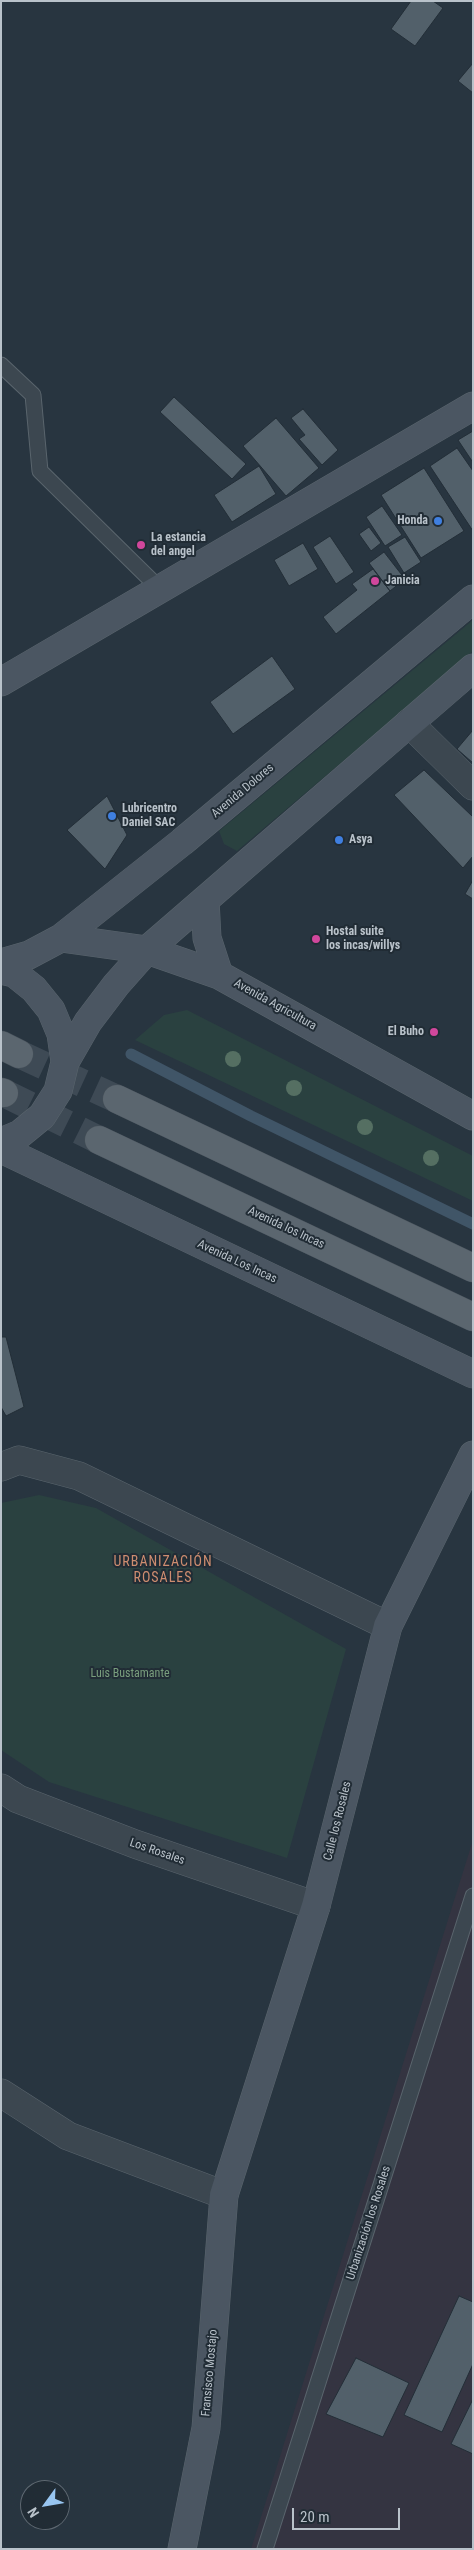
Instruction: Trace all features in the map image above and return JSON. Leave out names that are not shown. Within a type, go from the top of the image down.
[{"type":"main road","points":[[1,682],[473,406]]},
{"type":"main road","name":"Avenida Dolores","points":[[1,964],[29,955],[61,938],[190,836],[473,599]]},
{"type":"main road","points":[[1,1142],[20,1134],[42,1116],[58,1091],[65,1062],[88,1022],[116,985],[147,950],[473,668]]},
{"type":"main road","points":[[205,900],[207,938],[219,975]]},
{"type":"main road","name":"Avenida Agricultura","points":[[61,938],[147,950],[219,975],[473,1116]]},
{"type":"main road","points":[[1,970],[14,974],[27,984],[51,1010],[62,1034],[65,1062]]},
{"type":"main road","points":[[117,1099],[473,1268]]},
{"type":"main road","name":"Avenida los Incas","points":[[99,1140],[473,1317]]},
{"type":"main road","name":"Avenida Los Incas","points":[[1,1149],[473,1374]]},
{"type":"main road","name":"Calle los Rosales","points":[[224,2196],[316,1906],[388,1626],[473,1455]]},
{"type":"main road","name":"Fransisco Mostajo","points":[[182,2549],[206,2428],[224,2196]]},
{"type":"street","points":[[409,723],[473,786]]},
{"type":"street","points":[[1,1467],[19,1460],[79,1476],[388,1626]]},
{"type":"street","name":"Los Rosales","points":[[1,1788],[18,1798],[134,1844],[316,1906]]},
{"type":"street","points":[[1,2093],[68,2136],[224,2196]]},
{"type":"lane","points":[[1,365],[33,395],[40,471],[160,589]]},
{"type":"lane","name":"Urbanización los Rosales","points":[[265,2549],[473,1896]]},
{"type":"shaded area","points":[[473,1840],[473,2549],[251,2549]]},
{"type":"green space","points":[[473,620],[473,651],[237,851],[224,844],[219,831]]},
{"type":"green space","points":[[187,1010],[473,1156],[473,1201],[135,1040],[164,1015]]},
{"type":"green space","name":"Luis Bustamante","points":[[39,1495],[96,1508],[346,1649],[287,1858],[49,1782],[1,1750],[1,1503]]},
{"type":"building","points":[[411,1],[433,1],[443,8],[415,46],[391,29]]},
{"type":"building","points":[[473,63],[473,93],[458,81]]},
{"type":"building","points":[[174,397],[246,464],[232,479],[160,412]]},
{"type":"building","points":[[303,409],[338,450],[322,465],[299,439],[305,435],[291,418]]},
{"type":"building","points":[[276,418],[319,468],[286,496],[243,446]]},
{"type":"building","points":[[473,431],[473,461],[472,461],[458,440]]},
{"type":"building","points":[[457,448],[473,471],[473,531],[430,466]]},
{"type":"building","points":[[259,466],[276,494],[232,522],[214,495]]},
{"type":"building","points":[[424,468],[464,531],[421,558],[381,495]]},
{"type":"building","points":[[382,506],[402,535],[385,546],[366,517]]},
{"type":"building","points":[[369,527],[381,543],[371,551],[359,534]]},
{"type":"building","points":[[330,536],[354,572],[336,584],[313,547]]},
{"type":"building","points":[[405,537],[421,562],[404,573],[388,547]]},
{"type":"building","points":[[303,543],[318,569],[289,586],[274,560]]},
{"type":"building","points":[[384,552],[405,579],[390,591],[369,563]]},
{"type":"building","points":[[373,569],[390,591],[336,634],[323,617],[357,590],[352,584]]},
{"type":"building","points":[[272,656],[295,689],[233,734],[210,702]]},
{"type":"building","points":[[473,730],[473,763],[457,749]]},
{"type":"building","points":[[424,770],[473,817],[473,856],[463,868],[394,795]]},
{"type":"building","points":[[107,796],[127,835],[105,869],[67,830]]},
{"type":"building","points":[[473,880],[473,899],[465,894]]},
{"type":"building","points":[[1,1337],[6,1337],[24,1407],[6,1416],[1,1407]]},
{"type":"building","points":[[459,2296],[473,2302],[473,2364],[442,2432],[404,2415]]},
{"type":"building","points":[[356,2358],[409,2383],[383,2437],[326,2414]]},
{"type":"building","points":[[473,2399],[473,2454],[451,2444]]},
{"type":"waterway","points":[[131,1054],[251,1116],[473,1224]]},
{"type":"tunnel","points":[[19,1054],[117,1099]]},
{"type":"tunnel","points":[[4,1093],[99,1140]]},
{"type":"place","name":"Honda","points":[[438,521]]},
{"type":"place","name":"La estancia del angel","points":[[141,545]]},
{"type":"place","name":"Janicia","points":[[375,581]]},
{"type":"place","name":"Lubricentro Daniel SAC","points":[[112,816]]},
{"type":"place","name":"Asya","points":[[339,840]]},
{"type":"place","name":"Hostal suite los incas/willys","points":[[316,939]]},
{"type":"place","name":"El Buho","points":[[434,1032]]},
{"type":"district","name":"URBANIZACIÓN ROSALES","points":[[163,1570]]}]
